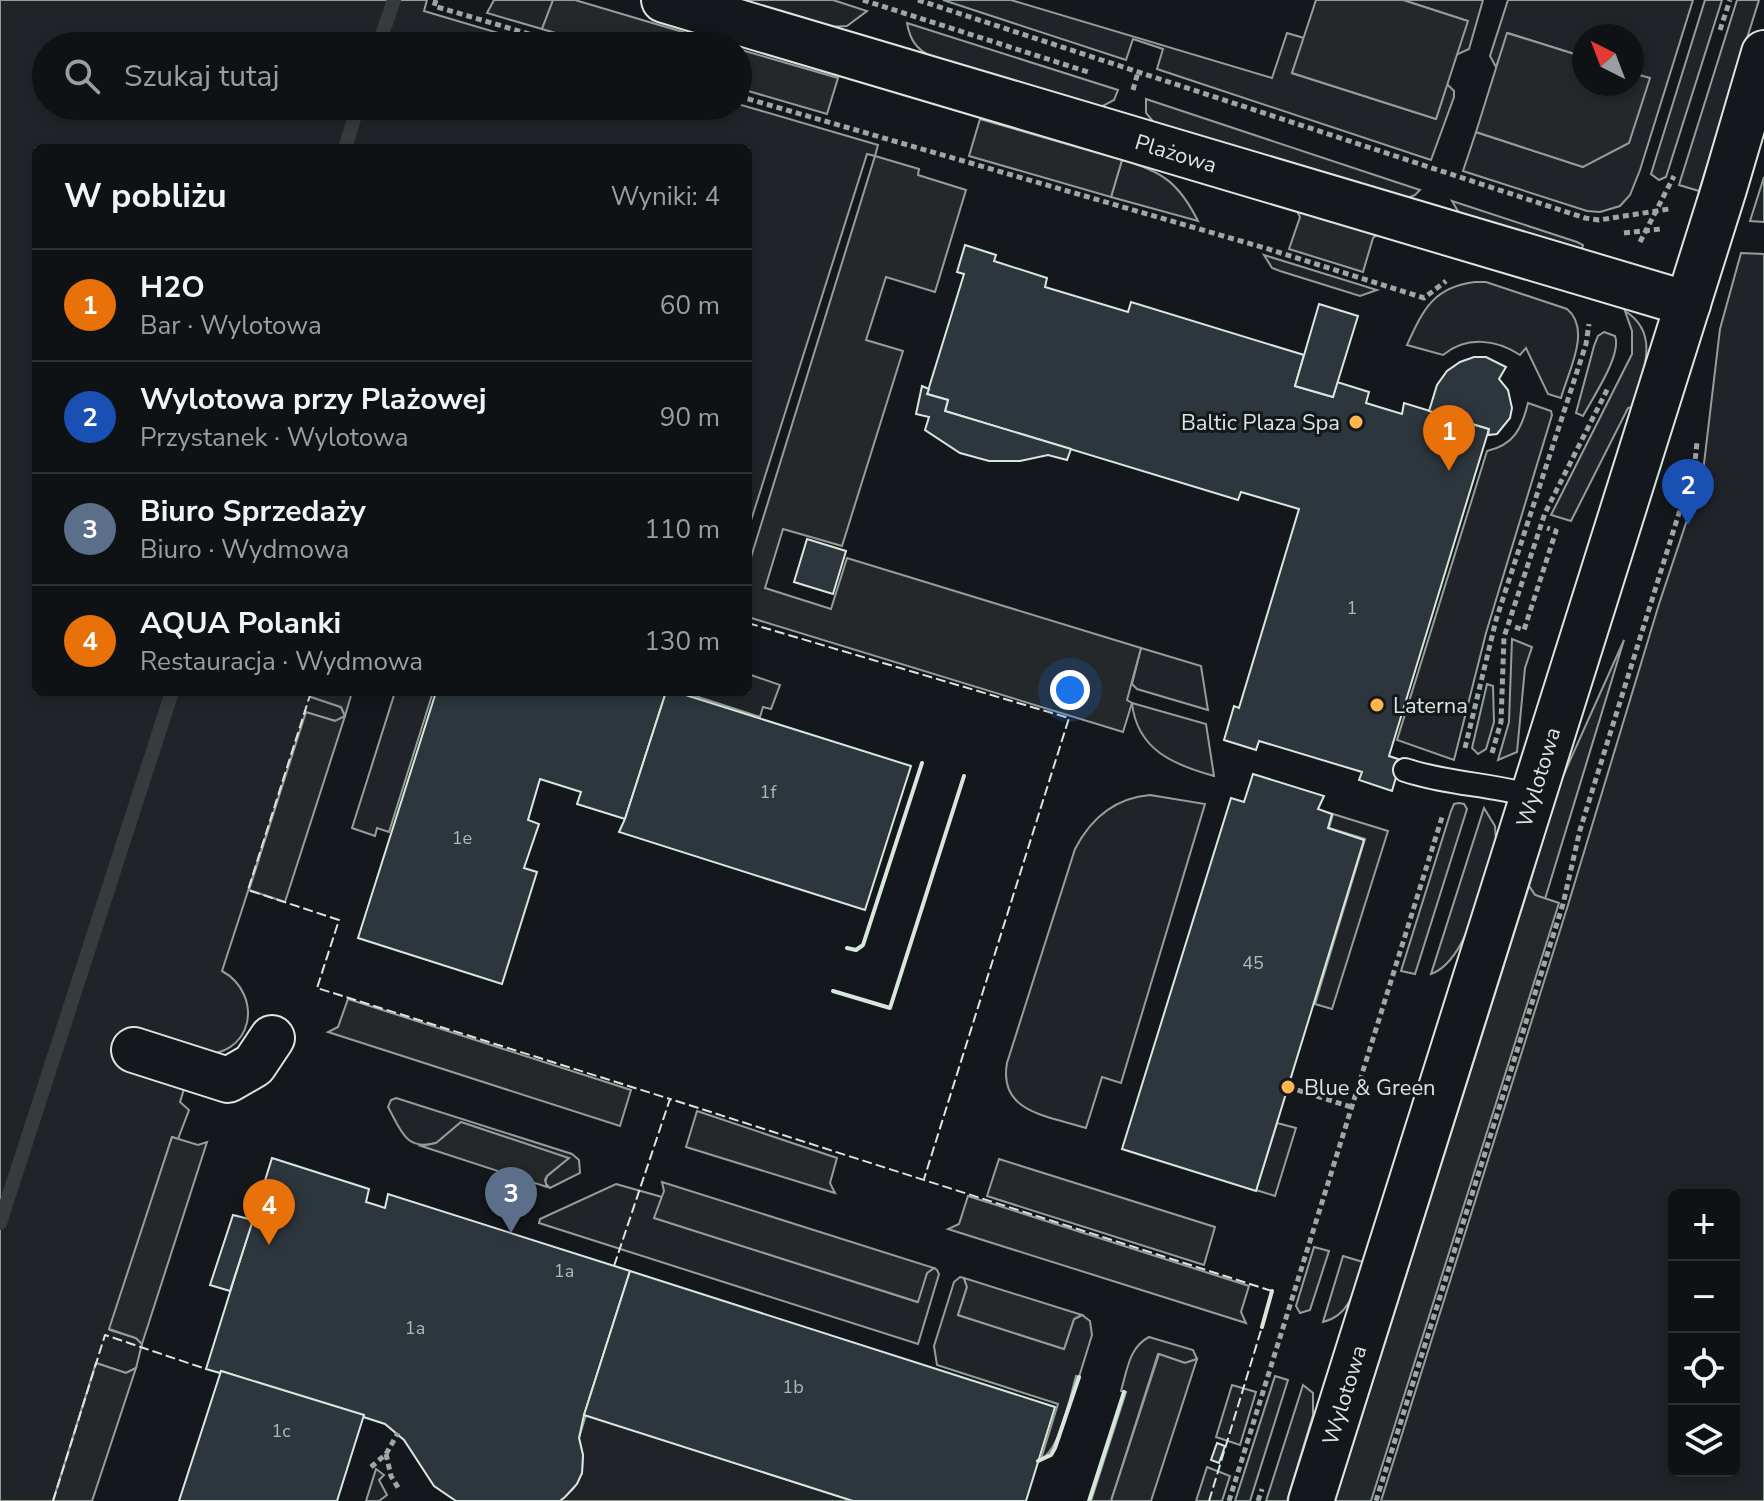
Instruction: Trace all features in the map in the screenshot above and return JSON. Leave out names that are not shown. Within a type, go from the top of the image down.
[{"type":"street","name":"Plażowa","points":[[664,0],[1688,304]]},
{"type":"street","name":"Wylotowa","points":[[1311,1501],[1763,62]]},
{"type":"street","points":[[134,1050],[228,1080],[254,1065],[272,1038]]},
{"type":"lane","points":[[1405,770],[1433,779],[1532,796]]},
{"type":"path","points":[[436,0],[434,6],[522,32]]},
{"type":"path","points":[[918,0],[1585,218],[1599,220],[1667,210]]},
{"type":"path","points":[[1132,94],[1138,72]]},
{"type":"path","points":[[752,100],[1265,248],[1424,298],[1444,281],[1458,278]]},
{"type":"path","points":[[1652,221],[1672,182]]},
{"type":"path","points":[[1462,759],[1499,622],[1586,344],[1589,320]]},
{"type":"path","points":[[1490,761],[1501,722],[1504,637],[1545,513],[1616,372]]},
{"type":"path","points":[[1376,1501],[1563,904],[1580,830],[1695,462],[1698,432]]},
{"type":"path","points":[[1515,627],[1524,630],[1547,559],[1556,531],[1547,528]]},
{"type":"path","points":[[1229,1501],[1445,809]]},
{"type":"path","points":[[1288,1087],[1351,1107]]},
{"type":"path","points":[[371,1467],[386,1454],[398,1433]]},
{"type":"path","points":[[386,1454],[391,1476],[399,1489]]},
{"type":"shaded area","points":[[0,0],[427,0],[424,11],[495,32],[32,32],[32,120],[752,120],[752,108],[878,145],[875,156],[867,154],[752,517],[752,144],[32,144],[32,696],[311,696],[341,707],[345,716],[336,721],[306,713],[222,971],[235,981],[244,995],[248,1009],[247,1023],[241,1036],[230,1047],[215,1053],[195,1054],[180,1102],[189,1110],[178,1139],[172,1137],[110,1330],[136,1338],[142,1344],[136,1368],[126,1373],[96,1363],[53,1501],[0,1501]]},
{"type":"shaded area","points":[[494,0],[553,1],[542,29],[487,13]]},
{"type":"shaded area","points":[[553,0],[575,0],[683,32],[552,32],[542,29]]},
{"type":"shaded area","points":[[735,0],[833,0],[867,11],[847,26],[828,27]]},
{"type":"shaded area","points":[[943,0],[1011,0],[1272,78],[1287,33],[1304,38],[1292,73],[1436,119],[1447,84],[1454,91],[1454,97],[1431,160],[1157,69],[1163,49],[1133,39],[1126,60]]},
{"type":"shaded area","points":[[1316,0],[1403,0],[1468,21],[1436,119],[1292,73]]},
{"type":"shaded area","points":[[1403,0],[1483,0],[1469,49],[1456,55],[1467,21]]},
{"type":"shaded area","points":[[1508,0],[1693,0],[1630,195],[1620,206],[1600,212],[1587,211],[1463,171],[1476,132],[1583,167],[1636,96],[1644,96],[1644,85],[1649,78],[1644,77],[1644,24],[1572,24],[1572,53],[1508,33],[1496,67],[1490,56]]},
{"type":"shaded area","points":[[1705,0],[1722,0],[1666,177],[1659,180],[1651,174]]},
{"type":"shaded area","points":[[1737,0],[1759,0],[1699,191],[1679,185]]},
{"type":"shaded area","points":[[907,23],[1118,90],[1114,100],[1101,107],[932,57],[915,43]]},
{"type":"shaded area","points":[[1507,33],[1572,53],[1572,96],[1644,96],[1644,76],[1650,78],[1629,143],[1583,167],[1476,132]]},
{"type":"shaded area","points":[[752,53],[838,78],[827,114],[752,92]]},
{"type":"shaded area","points":[[1146,99],[1420,190],[1408,198],[1155,124],[1146,113]]},
{"type":"shaded area","points":[[980,119],[1122,160],[1111,197],[969,156]]},
{"type":"shaded area","points":[[875,156],[919,169],[918,175],[966,190],[935,292],[886,277],[866,340],[903,351],[842,546],[783,529],[765,588],[831,609],[847,558],[1141,648],[1127,700],[1132,703],[1123,732],[752,618],[752,554]]},
{"type":"shaded area","points":[[1122,160],[1168,180],[1184,197],[1198,221],[1111,197]]},
{"type":"shaded area","points":[[1764,177],[1764,222],[1750,221]]},
{"type":"shaded area","points":[[1452,201],[1577,242],[1583,245],[1582,249],[1459,213]]},
{"type":"shaded area","points":[[1297,211],[1377,235],[1373,238],[1363,272],[1289,249],[1300,217]]},
{"type":"shaded area","points":[[1741,253],[1764,254],[1764,1501],[1381,1501],[1659,604],[1703,472],[1720,329]]},
{"type":"shaded area","points":[[1264,255],[1377,290],[1360,296],[1272,268]]},
{"type":"shaded area","points":[[1486,282],[1567,309],[1574,318],[1578,339],[1561,398],[1548,394],[1526,348],[1520,355],[1491,343],[1471,342],[1443,355],[1407,345],[1431,302],[1449,289]]},
{"type":"shaded area","points":[[1625,311],[1636,320],[1646,343],[1644,368],[1632,407],[1628,408],[1571,521],[1551,515],[1632,354],[1632,331]]},
{"type":"shaded area","points":[[1604,332],[1615,336],[1614,354],[1583,416],[1576,413],[1594,346],[1598,336]]},
{"type":"shaded area","points":[[1528,403],[1551,411],[1552,415],[1486,633],[1454,760],[1397,740],[1487,451],[1510,440],[1523,420]]},
{"type":"shaded area","points":[[1512,639],[1532,647],[1525,668],[1517,752],[1498,760],[1509,722]]},
{"type":"shaded area","points":[[1624,640],[1545,899],[1535,895],[1529,886],[1559,785]]},
{"type":"shaded area","points":[[1141,648],[1201,666],[1208,710],[1137,689],[1132,684]]},
{"type":"shaded area","points":[[752,675],[780,685],[771,709],[763,707],[760,717],[695,696],[752,696]]},
{"type":"shaded area","points":[[1487,684],[1493,686],[1494,722],[1486,749],[1478,754],[1472,748]]},
{"type":"shaded area","points":[[351,696],[345,716],[341,707],[311,697]]},
{"type":"shaded area","points":[[394,696],[432,696],[389,832],[377,828],[375,836],[352,828]]},
{"type":"shaded area","points":[[1132,703],[1206,724],[1214,776],[1185,767],[1160,753],[1141,733]]},
{"type":"shaded area","points":[[306,712],[335,721],[345,716],[285,902],[249,890]]},
{"type":"shaded area","points":[[1150,795],[1205,804],[1121,1083],[1102,1077],[1086,1128],[1042,1115],[1018,1102],[1010,1093],[1006,1080],[1007,1063],[1075,849],[1105,812],[1126,800]]},
{"type":"shaded area","points":[[1459,803],[1467,809],[1415,974],[1401,971],[1451,811],[1454,804]]},
{"type":"shaded area","points":[[1484,808],[1495,826],[1496,841],[1480,895],[1456,953],[1431,974]]},
{"type":"shaded area","points":[[1333,814],[1388,831],[1332,1009],[1315,1004],[1365,839],[1329,828]]},
{"type":"shaded area","points":[[1529,886],[1535,895],[1559,903],[1371,1501],[1335,1501]]},
{"type":"shaded area","points":[[348,999],[631,1090],[620,1126],[328,1032],[338,1027]]},
{"type":"shaded area","points":[[396,1098],[572,1154],[579,1160],[580,1173],[550,1188],[545,1183],[547,1176],[568,1158],[436,1143],[417,1144],[405,1137],[388,1107],[391,1100]]},
{"type":"shaded area","points":[[697,1111],[837,1158],[830,1183],[835,1193],[686,1147]]},
{"type":"shaded area","points":[[461,1122],[569,1158],[547,1176],[547,1187],[421,1146],[436,1143]]},
{"type":"shaded area","points":[[1277,1123],[1296,1128],[1275,1196],[1256,1190]]},
{"type":"shaded area","points":[[172,1137],[198,1145],[207,1142],[142,1344],[136,1338],[109,1329]]},
{"type":"shaded area","points":[[999,1159],[1215,1227],[1204,1265],[987,1196]]},
{"type":"shaded area","points":[[662,1182],[934,1268],[927,1273],[918,1302],[654,1218],[664,1191]]},
{"type":"shaded area","points":[[616,1184],[662,1197],[655,1218],[917,1302],[927,1273],[934,1268],[939,1274],[918,1344],[539,1223],[540,1219]]},
{"type":"shaded area","points":[[968,1196],[1249,1286],[1241,1312],[1246,1323],[948,1229],[959,1224]]},
{"type":"shaded area","points":[[1314,1247],[1329,1251],[1310,1310],[1300,1313],[1296,1306]]},
{"type":"shaded area","points":[[1343,1256],[1363,1262],[1358,1281],[1346,1307],[1332,1319],[1323,1322]]},
{"type":"shaded area","points":[[960,1277],[964,1278],[967,1287],[958,1315],[1064,1349],[1074,1319],[1082,1315],[1090,1321],[1092,1335],[1079,1377],[1076,1376],[1054,1445],[1041,1459],[1058,1404],[937,1365],[934,1346],[954,1282]]},
{"type":"shaded area","points":[[964,1278],[1082,1315],[1074,1319],[1064,1349],[958,1315],[967,1287]]},
{"type":"shaded area","points":[[1149,1337],[1193,1350],[1197,1359],[1185,1363],[1158,1354],[1111,1501],[1091,1501],[1126,1392],[1121,1391],[1130,1360],[1137,1347]]},
{"type":"shaded area","points":[[1159,1354],[1185,1363],[1197,1359],[1151,1501],[1111,1501]]},
{"type":"shaded area","points":[[96,1363],[126,1373],[136,1368],[92,1501],[53,1501]]},
{"type":"shaded area","points":[[1275,1376],[1288,1380],[1250,1501],[1235,1501]]},
{"type":"shaded area","points":[[1232,1385],[1256,1392],[1240,1445],[1216,1437]]},
{"type":"shaded area","points":[[1303,1385],[1313,1393],[1313,1415],[1287,1501],[1266,1501]]},
{"type":"shaded area","points":[[586,1415],[853,1501],[560,1501],[574,1488],[582,1473],[583,1455],[579,1438]]},
{"type":"shaded area","points":[[1207,1467],[1230,1476],[1222,1501],[1196,1501]]},
{"type":"shaded area","points":[[376,1469],[384,1475],[379,1480],[387,1495],[379,1501],[366,1501]]},
{"type":"building","points":[[965,245],[996,255],[994,261],[1047,278],[1045,287],[1128,312],[1131,302],[1304,355],[1295,386],[1333,397],[1337,382],[1369,392],[1366,403],[1402,414],[1404,403],[1489,429],[1389,756],[1401,760],[1392,791],[1359,780],[1362,772],[1259,741],[1256,750],[1224,740],[1234,706],[1239,708],[1299,509],[1241,492],[1238,500],[945,411],[948,400],[927,394],[964,274],[957,272]]},
{"type":"building","points":[[1319,304],[1358,316],[1333,397],[1295,386]]},
{"type":"building","points":[[1474,357],[1486,357],[1506,367],[1499,379],[1508,390],[1512,408],[1510,418],[1497,434],[1488,435],[1489,429],[1429,411],[1437,385],[1447,371]]},
{"type":"building","points":[[922,386],[929,389],[927,394],[948,400],[945,411],[1071,449],[1067,460],[1048,455],[1020,461],[989,461],[960,453],[925,430],[929,417],[916,414]]},
{"type":"building","points":[[807,539],[846,551],[833,594],[794,582]]},
{"type":"building","points":[[435,696],[665,696],[625,819],[577,804],[581,792],[540,779],[528,820],[539,824],[524,868],[537,872],[502,984],[358,938]]},
{"type":"building","points":[[665,696],[689,696],[911,766],[865,910],[619,832]]},
{"type":"building","points":[[1253,774],[1324,796],[1318,809],[1332,814],[1328,828],[1364,840],[1256,1191],[1122,1149],[1231,798],[1244,802]]},
{"type":"building","points":[[272,1158],[369,1189],[366,1202],[385,1208],[388,1194],[630,1271],[584,1415],[579,1438],[583,1455],[582,1473],[565,1497],[560,1501],[456,1501],[434,1486],[404,1440],[385,1424],[221,1371],[206,1369]]},
{"type":"building","points":[[233,1215],[253,1220],[230,1291],[210,1285]]},
{"type":"building","points":[[630,1271],[1055,1407],[1026,1501],[853,1501],[584,1415]]},
{"type":"building","points":[[221,1371],[364,1415],[337,1501],[179,1501]]},
{"type":"building","points":[[1217,1443],[1225,1446],[1219,1463],[1211,1460]]},
{"type":"waterway","points":[[383,32],[394,0]]},
{"type":"waterway","points":[[346,144],[354,120]]},
{"type":"waterway","points":[[0,1223],[171,696]]},
{"type":"fence","points":[[752,624],[1069,718],[924,1179]]},
{"type":"fence","points":[[310,696],[248,890],[339,920],[317,988],[670,1099]]},
{"type":"fence","points":[[614,1266],[670,1099],[1272,1291]]},
{"type":"fence","points":[[1209,1501],[1262,1327]]},
{"type":"fence","points":[[53,1501],[105,1335],[206,1369]]},
{"type":"wall","points":[[847,948],[856,950],[863,945],[922,763]]},
{"type":"wall","points":[[833,991],[890,1008],[964,776]]},
{"type":"wall","points":[[1262,1327],[1272,1291]]},
{"type":"wall","points":[[1038,1461],[1051,1455],[1055,1448],[1079,1377]]},
{"type":"wall","points":[[1089,1501],[1124,1392]]},
{"type":"place","name":"Baltic Plaza Spa","points":[[1356,422]]},
{"type":"place","name":"H2O","points":[[1449,471]]},
{"type":"place","name":"Wylotowa przy Plażowej","points":[[1688,525]]},
{"type":"place","name":"Laterna","points":[[1377,705]]},
{"type":"place","name":"Blue & Green","points":[[1288,1087]]},
{"type":"place","name":"Biuro Sprzedaży","points":[[511,1233]]},
{"type":"place","name":"AQUA Polanki","points":[[269,1245]]}]
